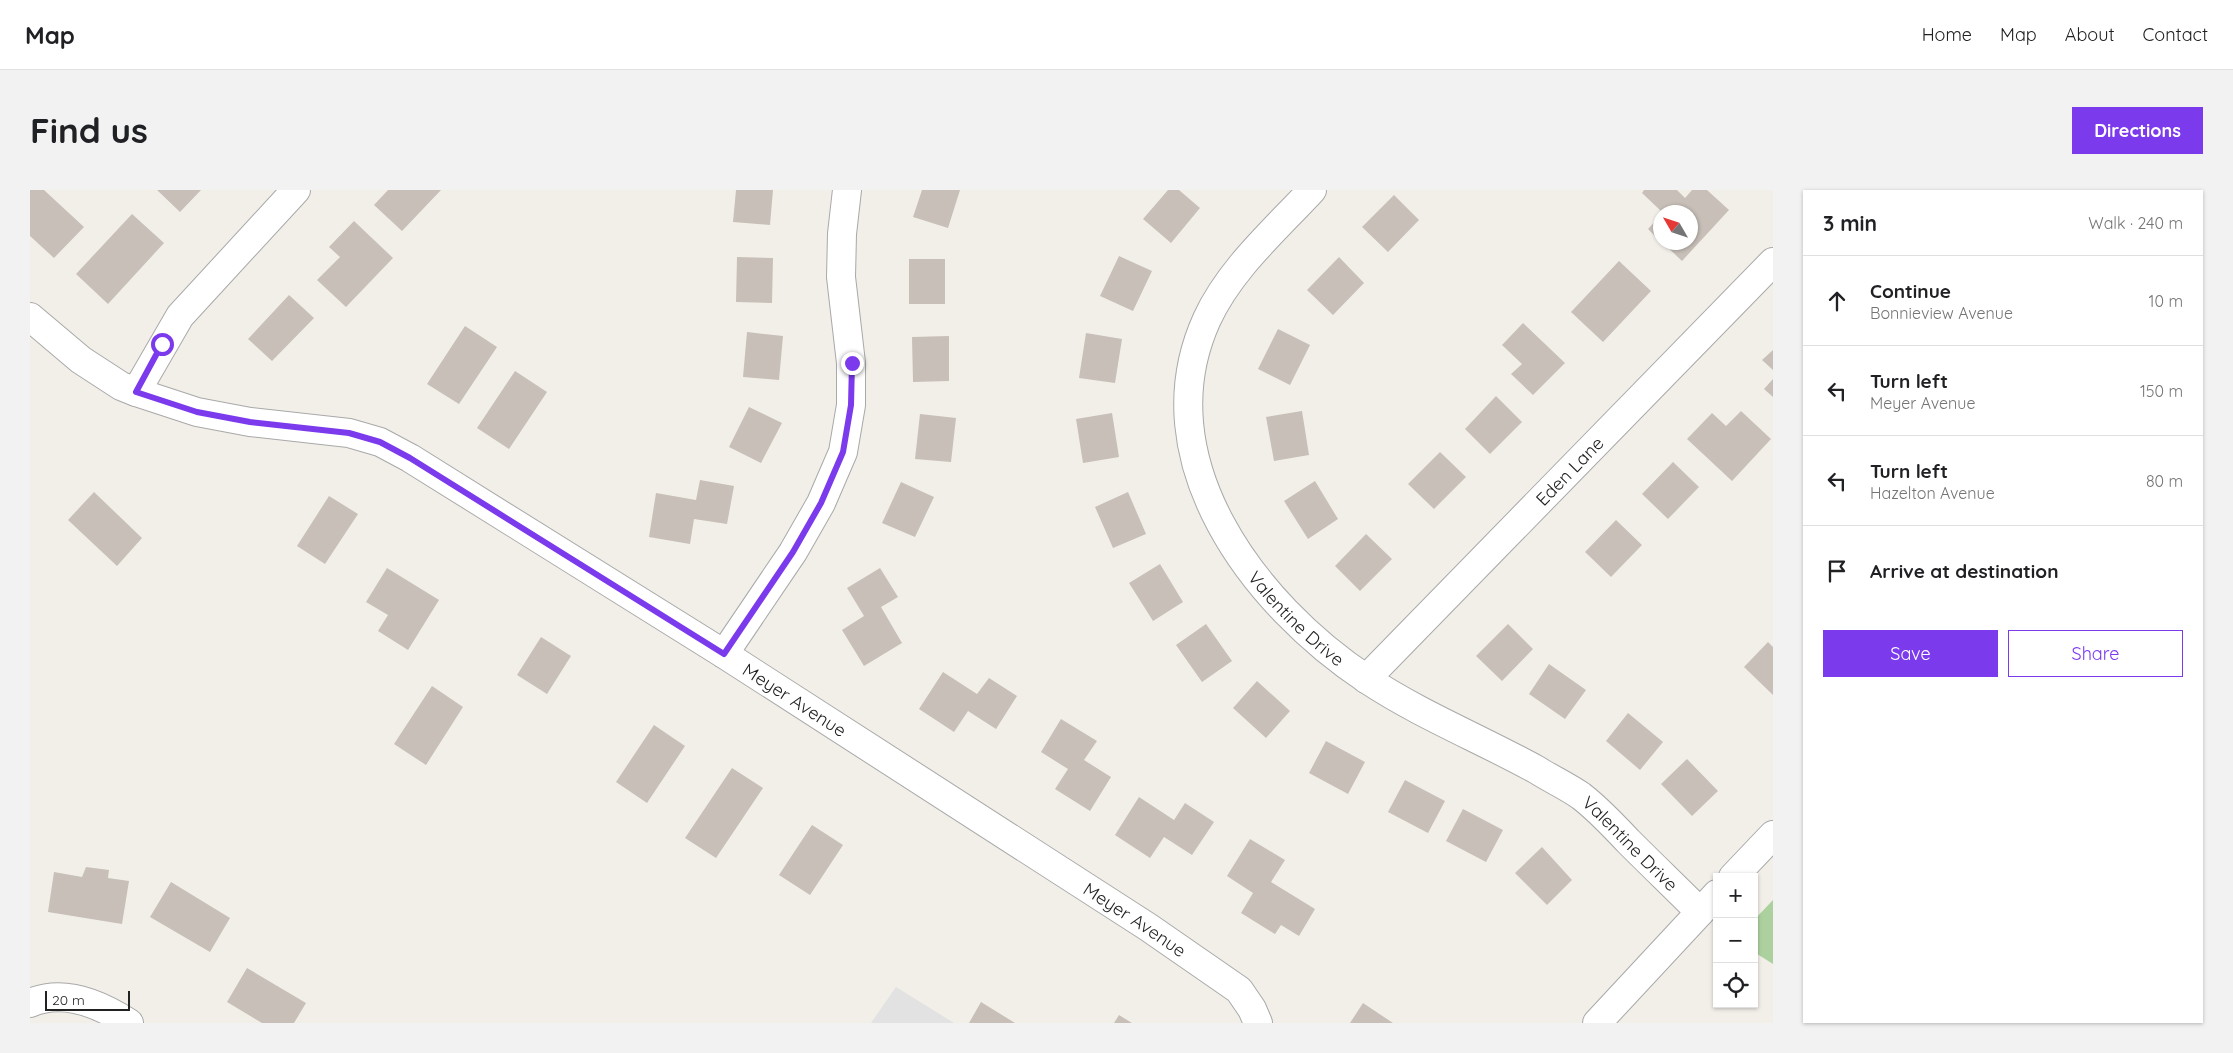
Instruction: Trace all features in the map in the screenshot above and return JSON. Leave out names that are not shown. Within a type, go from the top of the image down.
[{"type":"street","points":[[136,392],[180,316],[296,190]]},
{"type":"street","points":[[724,654],[793,552],[821,503],[843,452],[851,405],[852,363],[841,277],[842,234],[848,190]]},
{"type":"street","name":"Valentine Drive","points":[[1312,190],[1252,254],[1228,284],[1208,317],[1196,348],[1188,381],[1188,424],[1194,456],[1208,495],[1229,537],[1255,576],[1285,612],[1318,643],[1366,679],[1415,708],[1492,745],[1580,795],[1708,903]]},
{"type":"street","name":"Eden Lane","points":[[1366,679],[1773,262]]},
{"type":"street","name":"Meyer Avenue","points":[[30,317],[81,360],[121,386],[136,392],[197,412],[250,422],[349,433],[380,442],[410,458],[724,654],[1148,927],[1239,990],[1252,1009],[1258,1023]]},
{"type":"street","points":[[1738,873],[1773,835]]},
{"type":"street","points":[[1597,1023],[1708,903]]},
{"type":"street","points":[[30,1003],[38,999],[61,997],[91,1002],[129,1023]]},
{"type":"green space","points":[[1773,900],[1773,964],[1758,955],[1758,916]]},
{"type":"shaded area","points":[[896,987],[954,1023],[871,1023]]},
{"type":"building","points":[[30,190],[44,190],[84,227],[54,258],[30,236]]},
{"type":"building","points":[[157,190],[201,190],[180,212]]},
{"type":"building","points":[[388,190],[441,190],[402,231],[374,205]]},
{"type":"building","points":[[736,190],[773,190],[770,225],[733,222]]},
{"type":"building","points":[[922,190],[960,190],[948,228],[913,217]]},
{"type":"building","points":[[1168,190],[1179,190],[1200,208],[1171,243],[1143,219]]},
{"type":"building","points":[[1644,190],[1677,190],[1685,198],[1692,190],[1707,190],[1729,210],[1698,244],[1698,205],[1655,205],[1642,193]]},
{"type":"building","points":[[1394,195],[1419,220],[1388,252],[1362,227]]},
{"type":"building","points":[[132,214],[164,243],[108,304],[76,274]]},
{"type":"building","points":[[354,221],[393,258],[346,307],[317,280],[340,257],[329,247]]},
{"type":"building","points":[[1653,224],[1653,234],[1648,229]]},
{"type":"building","points":[[1670,250],[1692,250],[1682,261]]},
{"type":"building","points":[[1119,256],[1152,271],[1133,311],[1100,296]]},
{"type":"building","points":[[737,257],[773,258],[772,303],[736,302]]},
{"type":"building","points":[[1339,257],[1364,283],[1333,315],[1307,290]]},
{"type":"building","points":[[909,259],[945,259],[945,304],[909,304]]},
{"type":"building","points":[[1619,261],[1651,291],[1603,342],[1571,312]]},
{"type":"building","points":[[289,295],[314,318],[272,361],[248,339]]},
{"type":"building","points":[[1523,323],[1565,363],[1533,395],[1511,374],[1522,364],[1502,345]]},
{"type":"building","points":[[465,326],[497,347],[459,404],[427,384]]},
{"type":"building","points":[[1278,329],[1310,345],[1290,385],[1258,369]]},
{"type":"building","points":[[747,332],[783,336],[779,380],[743,377]]},
{"type":"building","points":[[1086,333],[1122,339],[1115,383],[1079,378]]},
{"type":"building","points":[[949,336],[949,381],[913,382],[912,337]]},
{"type":"building","points":[[1773,350],[1773,370],[1762,360]]},
{"type":"building","points":[[515,371],[547,392],[509,449],[477,428]]},
{"type":"building","points":[[1773,379],[1773,397],[1764,389]]},
{"type":"building","points":[[1496,396],[1522,422],[1490,454],[1465,429]]},
{"type":"building","points":[[749,407],[782,423],[761,463],[729,447]]},
{"type":"building","points":[[1302,411],[1309,455],[1274,461],[1266,417]]},
{"type":"building","points":[[1741,411],[1771,439],[1732,481],[1687,439],[1712,413],[1726,426]]},
{"type":"building","points":[[1112,413],[1119,457],[1083,463],[1076,419]]},
{"type":"building","points":[[920,414],[956,418],[951,462],[915,459]]},
{"type":"building","points":[[1440,452],[1466,477],[1434,509],[1408,484]]},
{"type":"building","points":[[1673,462],[1699,487],[1668,519],[1642,494]]},
{"type":"building","points":[[700,480],[734,486],[727,524],[694,519],[690,544],[649,537],[656,493],[696,500]]},
{"type":"building","points":[[1315,481],[1338,519],[1308,539],[1284,501]]},
{"type":"building","points":[[901,482],[934,497],[915,537],[882,523]]},
{"type":"building","points":[[94,492],[142,538],[117,566],[68,520]]},
{"type":"building","points":[[1128,492],[1146,534],[1113,548],[1095,507]]},
{"type":"building","points":[[329,496],[358,514],[325,564],[297,546]]},
{"type":"building","points":[[1616,520],[1642,545],[1611,577],[1585,552]]},
{"type":"building","points":[[1366,534],[1392,559],[1360,591],[1335,566]]},
{"type":"building","points":[[1160,564],[1183,602],[1153,621],[1129,583]]},
{"type":"building","points":[[387,568],[439,600],[408,650],[378,631],[388,615],[366,602]]},
{"type":"building","points":[[880,568],[898,597],[881,607],[902,643],[864,666],[842,630],[864,616],[847,588]]},
{"type":"building","points":[[1206,624],[1232,661],[1202,682],[1176,645]]},
{"type":"building","points":[[1508,624],[1533,649],[1502,681],[1476,656]]},
{"type":"building","points":[[541,637],[571,656],[547,694],[517,675]]},
{"type":"building","points":[[1768,642],[1773,647],[1773,695],[1744,667]]},
{"type":"building","points":[[1549,664],[1586,690],[1565,719],[1529,694]]},
{"type":"building","points":[[943,672],[977,694],[989,678],[1017,696],[996,729],[968,711],[954,732],[919,709]]},
{"type":"building","points":[[1257,681],[1290,711],[1266,738],[1233,708]]},
{"type":"building","points":[[432,686],[463,707],[426,765],[394,744]]},
{"type":"building","points":[[1628,713],[1663,742],[1640,770],[1606,741]]},
{"type":"building","points":[[1061,719],[1097,741],[1084,760],[1111,777],[1090,811],[1055,789],[1068,769],[1041,752]]},
{"type":"building","points":[[654,725],[685,746],[647,803],[616,782]]},
{"type":"building","points":[[1326,741],[1365,762],[1348,794],[1309,773]]},
{"type":"building","points":[[1687,759],[1718,791],[1692,816],[1661,784]]},
{"type":"building","points":[[732,768],[763,788],[716,858],[685,838]]},
{"type":"building","points":[[1405,780],[1445,801],[1428,833],[1388,812]]},
{"type":"building","points":[[1139,797],[1174,820],[1185,803],[1214,822],[1192,855],[1164,837],[1150,858],[1115,835]]},
{"type":"building","points":[[1463,809],[1503,830],[1486,862],[1446,841]]},
{"type":"building","points":[[812,825],[843,845],[810,895],[779,875]]},
{"type":"building","points":[[1250,839],[1285,860],[1271,882],[1315,909],[1299,936],[1281,925],[1275,934],[1241,913],[1253,893],[1227,876]]},
{"type":"building","points":[[1542,847],[1572,880],[1547,905],[1515,873]]},
{"type":"building","points":[[86,867],[109,870],[108,878],[129,881],[122,924],[48,912],[54,872],[82,877]]},
{"type":"building","points":[[171,882],[230,918],[210,952],[150,917]]},
{"type":"building","points":[[247,968],[306,1003],[294,1023],[262,1023],[227,1002]]},
{"type":"building","points":[[981,1002],[1015,1023],[969,1023]]},
{"type":"building","points":[[1363,1003],[1393,1023],[1350,1023]]},
{"type":"building","points":[[1119,1015],[1132,1023],[1114,1023]]},
{"type":"route","points":[[162,344],[136,392],[197,412],[250,422],[349,433],[380,442],[410,458],[724,654],[793,552],[821,503],[843,452],[851,405],[852,363]]}]
